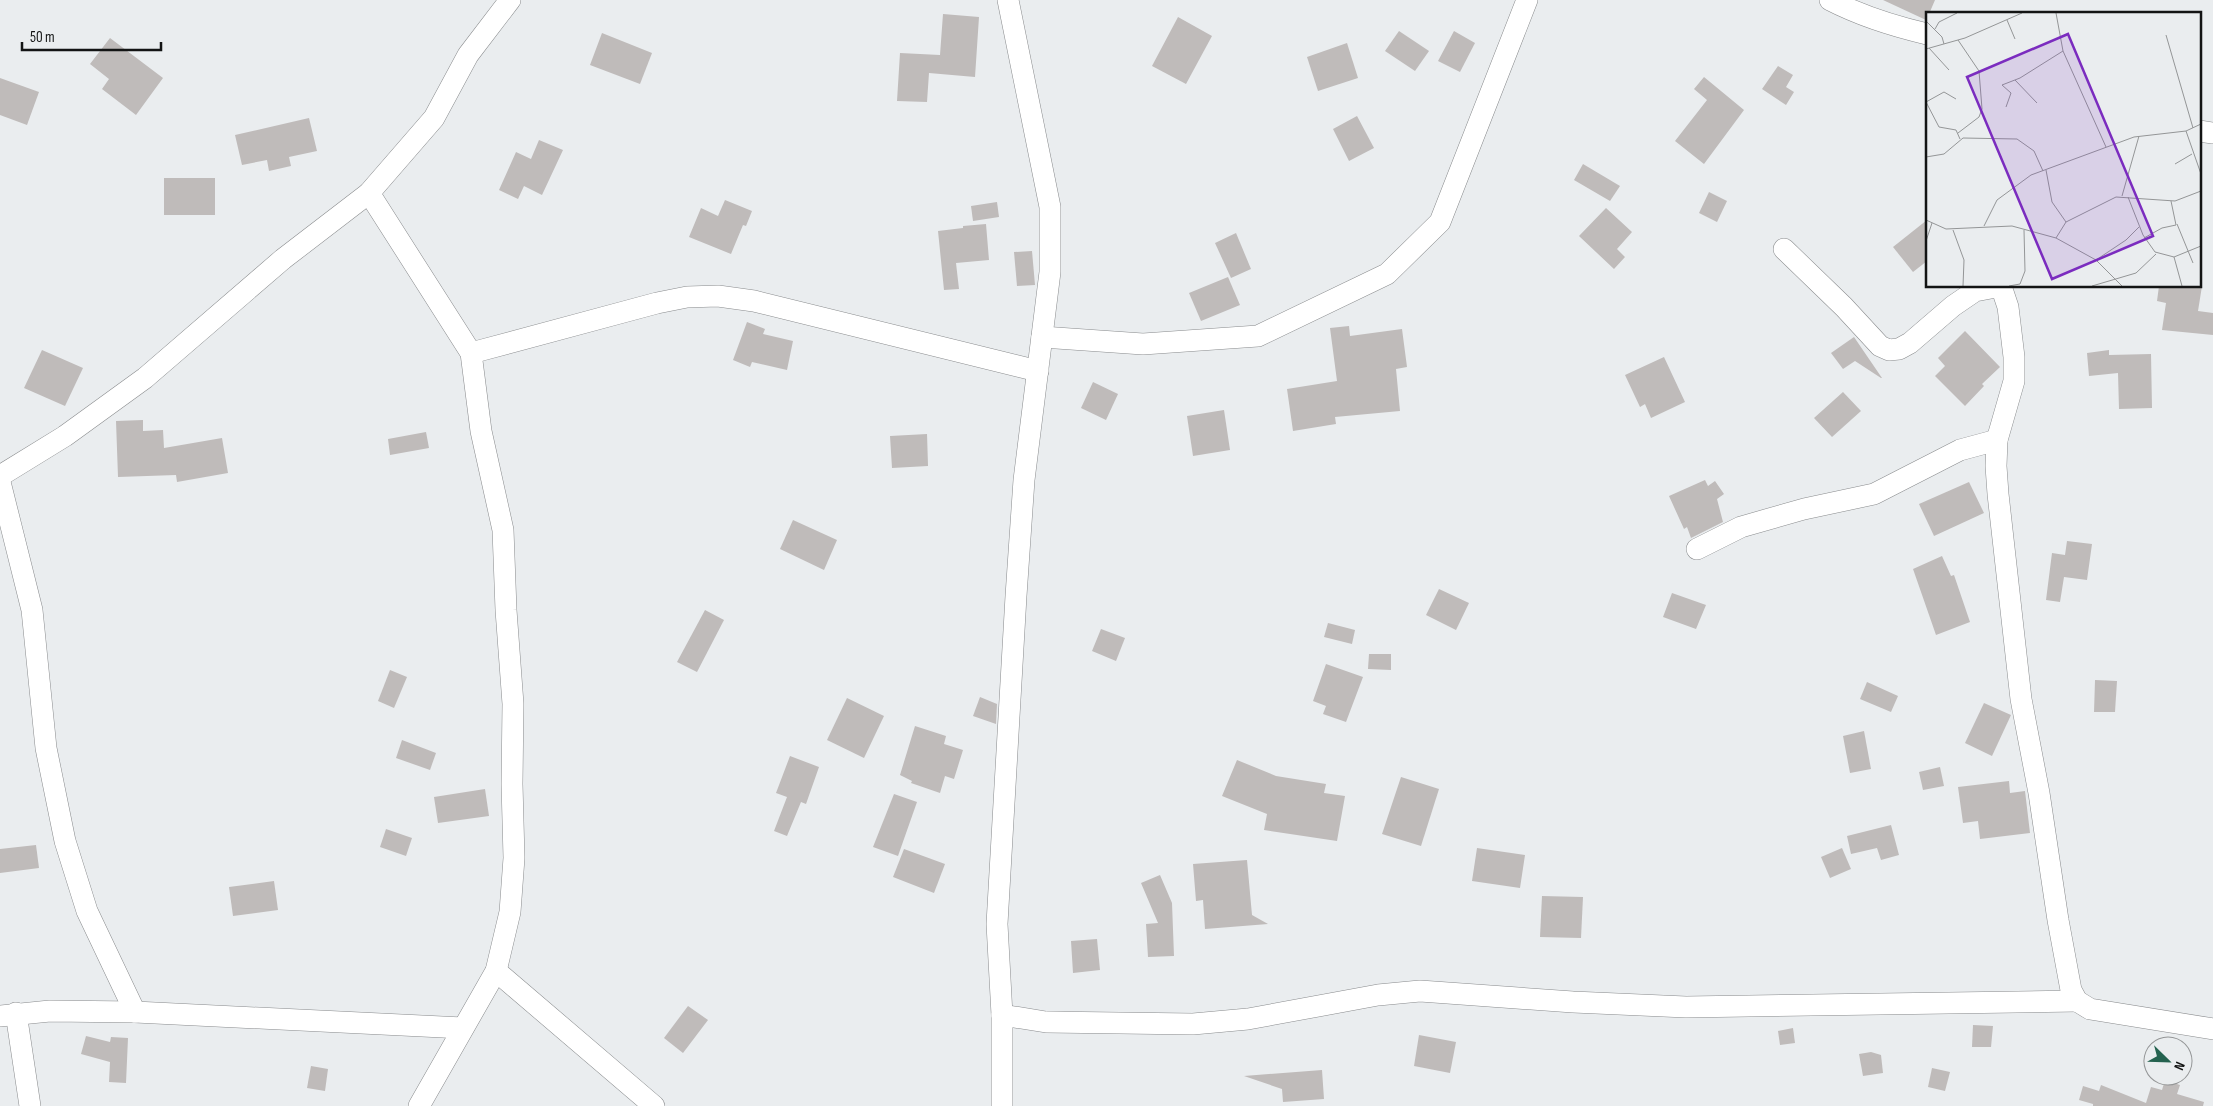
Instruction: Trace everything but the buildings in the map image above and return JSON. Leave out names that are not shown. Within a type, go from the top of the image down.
[{"type":"street","points":[[0,476],[65,436],[145,378],[283,259],[368,193],[434,118],[468,55],[510,0]]},
{"type":"street","points":[[1002,1106],[1002,1015],[997,924],[1024,490],[1050,272],[1050,207],[1008,0]]},
{"type":"street","points":[[1042,338],[1144,344],[1258,336],[1386,274],[1440,222],[1527,0]]},
{"type":"street","points":[[1830,0],[1856,13],[1893,26],[1926,34]]},
{"type":"street","points":[[2200,131],[2213,132]]},
{"type":"street","points":[[368,193],[471,353],[481,432],[502,530],[513,704],[512,784],[514,858],[510,912],[496,971],[419,1106]]},
{"type":"street","points":[[1784,249],[1844,307],[1880,346],[1889,350],[1899,349],[1910,343],[1953,306],[1975,292],[1992,288]]},
{"type":"street","points":[[1997,288],[2003,292],[2008,307],[2014,357],[2014,381],[1997,440],[1998,494],[2021,699],[2039,793],[2071,990],[2077,1001],[2090,1009],[2213,1029]]},
{"type":"street","points":[[471,353],[657,304],[687,298],[718,296],[754,301],[1038,371]]},
{"type":"street","points":[[1697,549],[1741,527],[1804,509],[1874,494],[1960,450],[1997,440]]},
{"type":"street","points":[[0,482],[32,610],[46,748],[65,841],[87,911],[135,1012]]},
{"type":"street","points":[[496,971],[654,1106]]},
{"type":"street","points":[[1002,1015],[1046,1022],[1193,1024],[1248,1019],[1378,995],[1420,991],[1573,1002],[1686,1007],[2077,1001]]},
{"type":"street","points":[[30,1106],[8,1015],[50,1011],[135,1012],[463,1028]]}]
